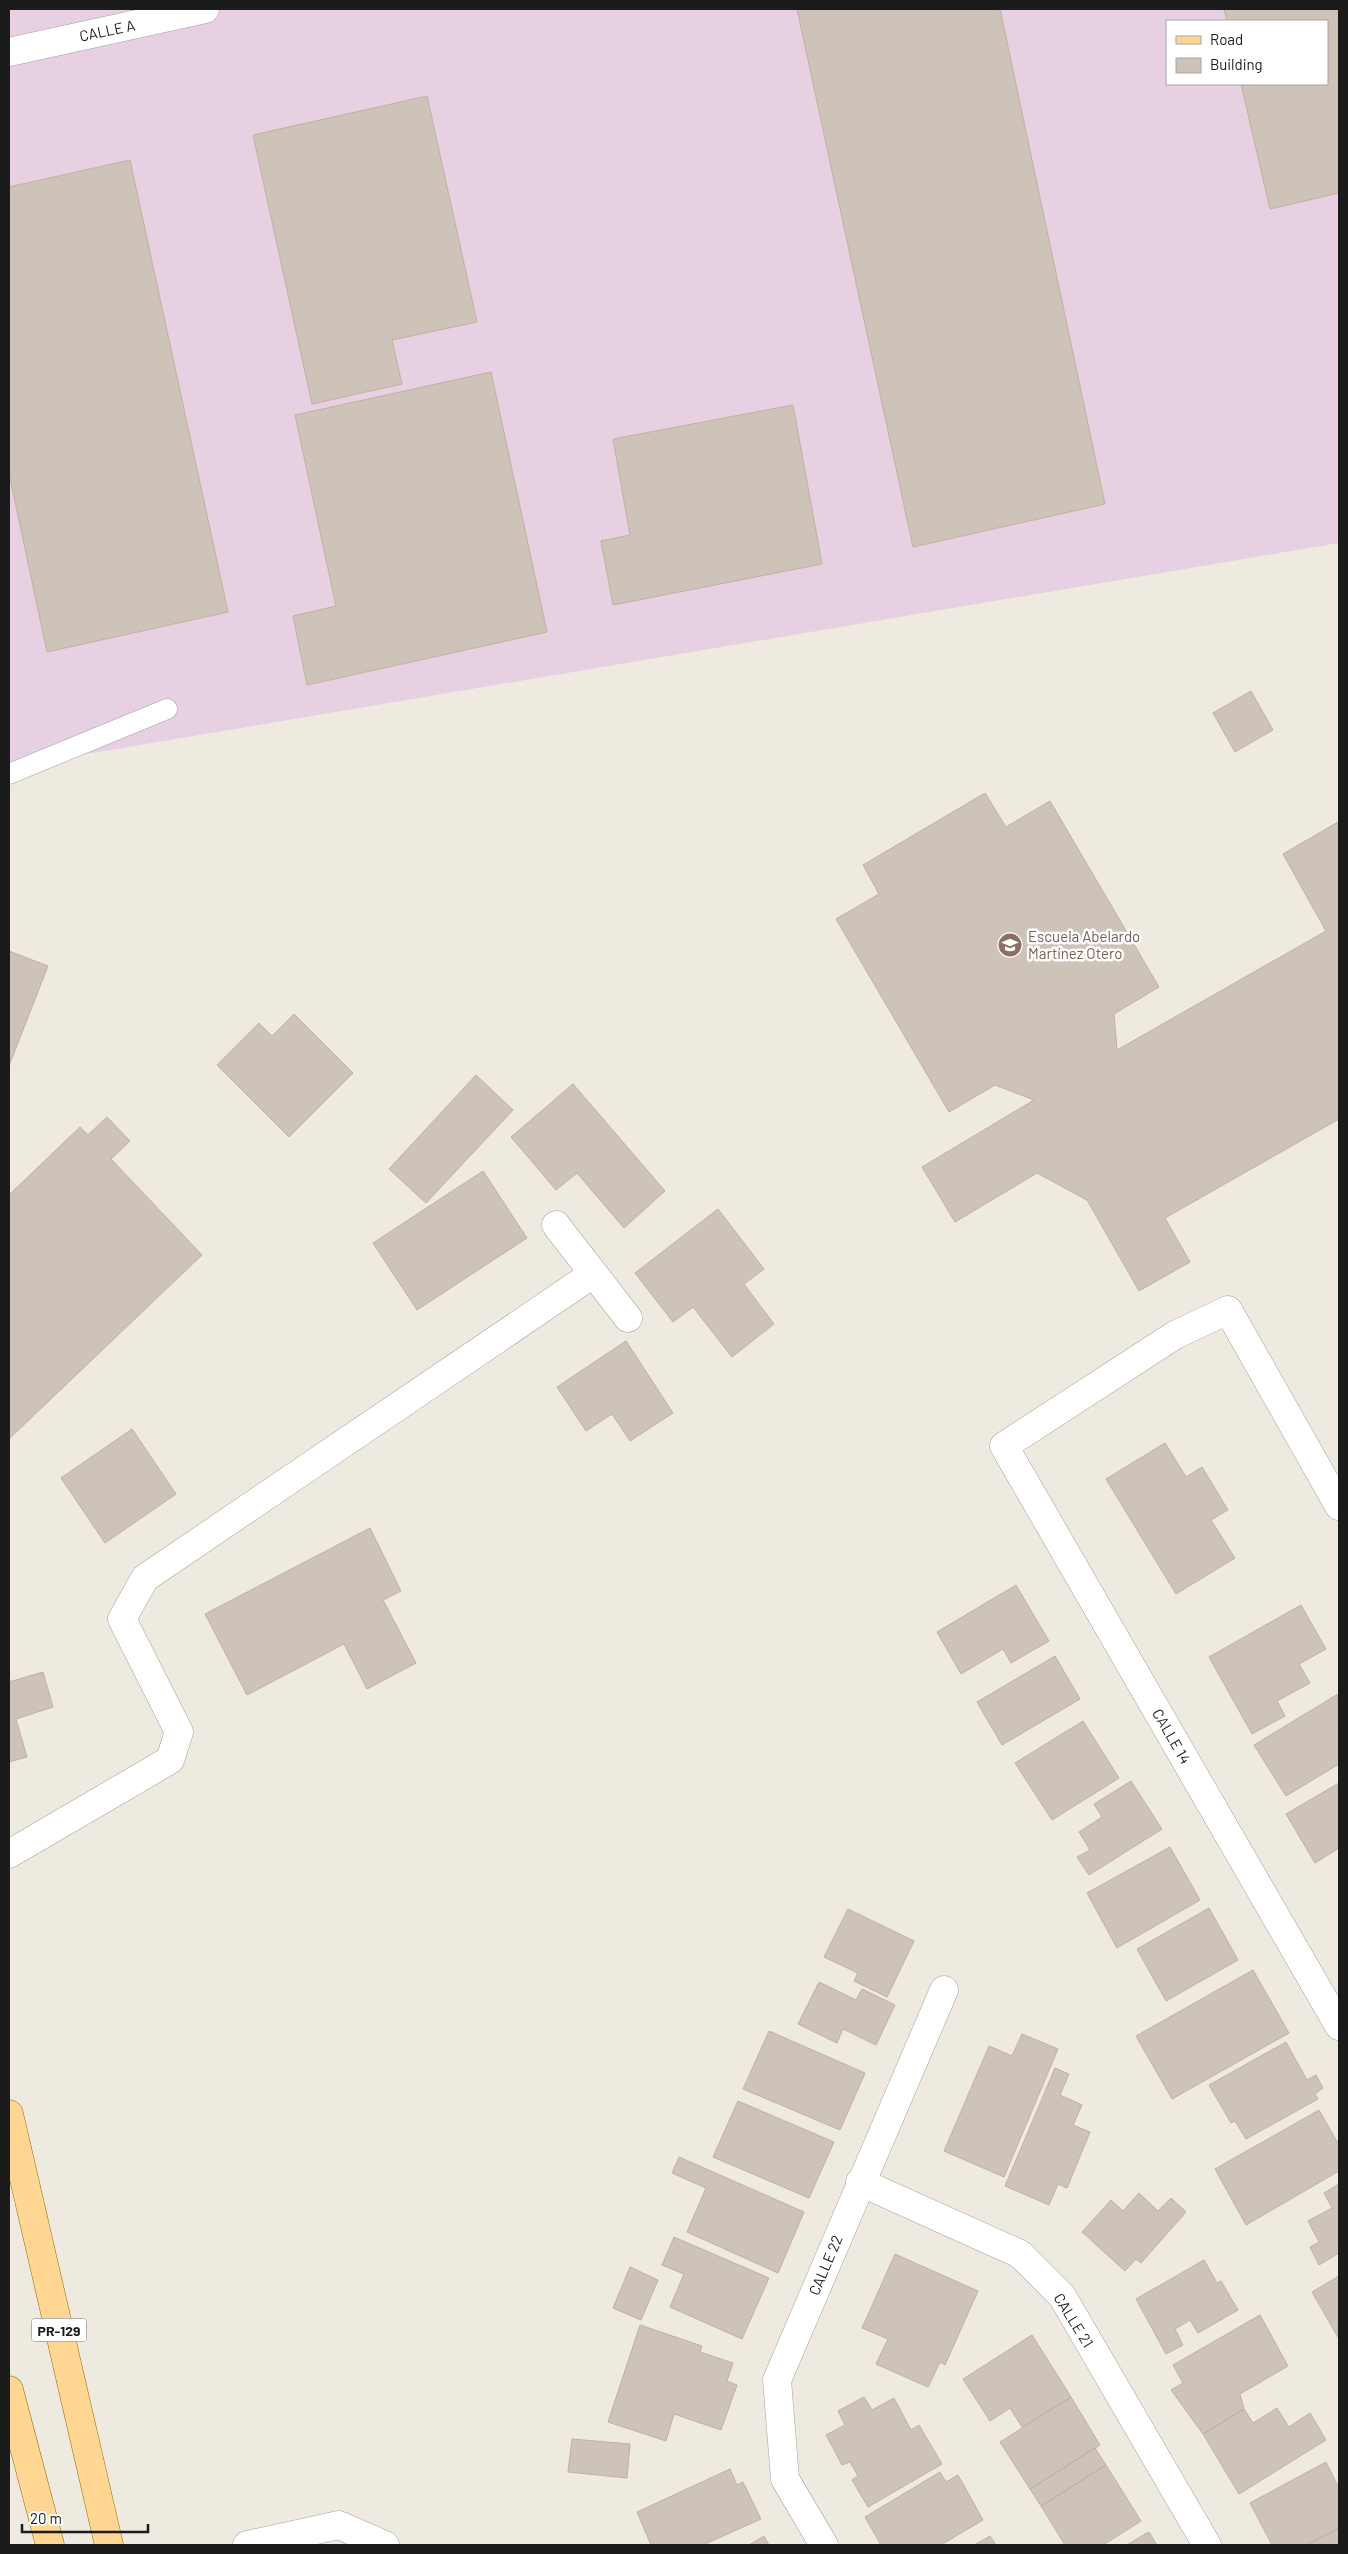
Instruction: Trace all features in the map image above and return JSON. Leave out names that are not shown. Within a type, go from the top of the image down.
[{"type":"main road","name":"PR-129","points":[[9,2114],[109,2545]]},
{"type":"main road","points":[[9,2390],[50,2545]]},
{"type":"street","name":"CALLE A","points":[[9,52],[206,9]]},
{"type":"street","points":[[556,1225],[628,1318]]},
{"type":"street","points":[[9,1854],[170,1760],[179,1732],[122,1619],[145,1578],[593,1274]]},
{"type":"street","name":"CALLE 14","points":[[1339,1506],[1228,1310],[1175,1335],[1004,1446],[1339,2026]]},
{"type":"street","name":"CALLE 22","points":[[824,2545],[785,2479],[777,2380],[860,2182],[944,1990]]},
{"type":"street","name":"CALLE 21","points":[[860,2182],[1020,2254],[1062,2296],[1207,2545]]},
{"type":"street","points":[[248,2545],[339,2525],[385,2545]]},
{"type":"lane","points":[[9,774],[168,709]]},
{"type":"shaded area","points":[[9,9],[1339,9],[1339,543],[9,767]]},
{"type":"building","points":[[797,9],[1000,9],[1105,504],[913,547]]},
{"type":"building","points":[[1224,9],[1339,9],[1339,193],[1270,209],[1241,85],[1328,85],[1328,20],[1227,20]]},
{"type":"building","points":[[427,96],[477,322],[392,340],[402,384],[312,404],[253,135]]},
{"type":"building","points":[[130,160],[228,612],[47,652],[9,473],[9,187]]},
{"type":"building","points":[[491,372],[547,632],[307,685],[293,616],[336,606],[295,415]]},
{"type":"building","points":[[793,405],[822,564],[613,605],[601,541],[630,535],[613,439]]},
{"type":"building","points":[[1251,691],[1273,730],[1235,752],[1213,713]]},
{"type":"building","points":[[985,793],[1006,827],[1050,801],[1159,987],[1114,1014],[1117,1050],[1326,931],[1283,854],[1338,822],[1339,825],[1339,1119],[1165,1218],[1190,1262],[1139,1291],[1087,1200],[1037,1173],[955,1222],[922,1167],[1034,1100],[995,1085],[949,1112],[836,919],[879,894],[863,865]]},
{"type":"building","points":[[9,951],[48,966],[9,1066]]},
{"type":"building","points":[[294,1014],[353,1073],[289,1137],[217,1065],[259,1023],[272,1036]]},
{"type":"building","points":[[476,1075],[513,1110],[426,1203],[389,1169]]},
{"type":"building","points":[[573,1084],[665,1191],[624,1228],[577,1173],[556,1190],[511,1137]]},
{"type":"building","points":[[107,1117],[130,1141],[111,1159],[202,1255],[9,1439],[9,1195],[80,1127],[88,1135]]},
{"type":"building","points":[[483,1171],[527,1238],[417,1310],[373,1243]]},
{"type":"building","points":[[718,1209],[764,1269],[744,1284],[774,1324],[732,1357],[693,1307],[673,1322],[635,1273]]},
{"type":"building","points":[[626,1341],[673,1413],[630,1441],[612,1414],[586,1431],[557,1387]]},
{"type":"building","points":[[132,1429],[176,1494],[105,1543],[61,1478]]},
{"type":"building","points":[[1165,1443],[1186,1477],[1202,1467],[1228,1510],[1211,1520],[1235,1558],[1176,1594],[1106,1479]]},
{"type":"building","points":[[370,1528],[401,1591],[383,1600],[416,1663],[367,1689],[344,1644],[247,1695],[205,1614]]},
{"type":"building","points":[[1016,1585],[1049,1641],[1011,1663],[1003,1649],[961,1674],[937,1632]]},
{"type":"building","points":[[1301,1605],[1326,1649],[1299,1664],[1310,1683],[1277,1701],[1285,1716],[1252,1734],[1209,1657]]},
{"type":"building","points":[[1055,1656],[1080,1699],[1002,1745],[977,1702]]},
{"type":"building","points":[[43,1672],[53,1707],[16,1719],[27,1757],[9,1762],[9,1682]]},
{"type":"building","points":[[1338,1694],[1339,1764],[1286,1796],[1254,1745]]},
{"type":"building","points":[[1083,1721],[1119,1778],[1052,1820],[1015,1763]]},
{"type":"building","points":[[1131,1781],[1162,1829],[1089,1875],[1077,1857],[1090,1850],[1079,1832],[1102,1817],[1094,1804]]},
{"type":"building","points":[[1339,1783],[1339,1848],[1315,1863],[1286,1814]]},
{"type":"building","points":[[1170,1847],[1200,1900],[1117,1948],[1087,1893]]},
{"type":"building","points":[[1209,1908],[1238,1960],[1166,2001],[1137,1949]]},
{"type":"building","points":[[848,1909],[914,1941],[887,1997],[854,1981],[858,1973],[824,1957]]},
{"type":"building","points":[[1253,1970],[1289,2033],[1172,2099],[1136,2036]]},
{"type":"building","points":[[819,1982],[856,2000],[862,1989],[895,2005],[876,2045],[843,2029],[837,2043],[798,2024]]},
{"type":"building","points":[[769,2031],[865,2073],[840,2130],[743,2089]]},
{"type":"building","points":[[1022,2034],[1058,2049],[1004,2177],[944,2151],[989,2046],[1012,2056]]},
{"type":"building","points":[[1286,2042],[1307,2080],[1316,2075],[1323,2088],[1315,2094],[1318,2099],[1246,2139],[1235,2121],[1231,2123],[1209,2085]]},
{"type":"building","points":[[1055,2068],[1069,2074],[1060,2095],[1082,2105],[1073,2125],[1090,2132],[1067,2188],[1058,2184],[1049,2205],[1005,2186]]},
{"type":"building","points":[[738,2101],[834,2142],[809,2198],[713,2157]]},
{"type":"building","points":[[1319,2110],[1339,2145],[1339,2171],[1246,2225],[1215,2169]]},
{"type":"building","points":[[679,2157],[804,2212],[778,2273],[687,2232],[706,2188],[672,2173]]},
{"type":"building","points":[[1339,2184],[1339,2253],[1319,2265],[1310,2247],[1319,2242],[1308,2221],[1332,2208],[1324,2193]]},
{"type":"building","points":[[1139,2193],[1158,2211],[1171,2198],[1186,2212],[1141,2263],[1136,2259],[1125,2271],[1082,2232],[1111,2200],[1123,2211]]},
{"type":"building","points":[[674,2237],[769,2278],[742,2339],[670,2307],[684,2274],[662,2265]]},
{"type":"building","points":[[895,2254],[978,2291],[945,2365],[940,2362],[928,2387],[876,2364],[888,2339],[862,2328]]},
{"type":"building","points":[[1204,2260],[1217,2283],[1221,2281],[1238,2310],[1198,2333],[1190,2320],[1175,2329],[1183,2345],[1166,2354],[1136,2299]]},
{"type":"building","points":[[630,2267],[658,2280],[641,2320],[613,2308]]},
{"type":"building","points":[[1339,2276],[1339,2339],[1312,2292]]},
{"type":"building","points":[[1260,2315],[1288,2366],[1240,2394],[1244,2409],[1203,2434],[1171,2390],[1183,2383],[1173,2365]]},
{"type":"building","points":[[640,2325],[702,2346],[700,2352],[733,2363],[727,2381],[737,2385],[721,2430],[674,2414],[666,2441],[608,2422]]},
{"type":"building","points":[[1032,2335],[1071,2397],[1022,2427],[1010,2408],[990,2421],[963,2379]]},
{"type":"building","points":[[864,2397],[872,2410],[894,2398],[911,2430],[919,2425],[942,2464],[868,2507],[852,2480],[858,2476],[850,2462],[842,2465],[826,2435],[845,2425],[838,2411]]},
{"type":"building","points":[[1071,2397],[1100,2445],[1030,2489],[1000,2442]]},
{"type":"building","points":[[1277,2408],[1289,2427],[1310,2413],[1326,2440],[1239,2494],[1203,2434],[1244,2409],[1253,2423]]},
{"type":"building","points":[[572,2439],[630,2444],[627,2478],[568,2472]]},
{"type":"building","points":[[1095,2448],[1106,2465],[1041,2506],[1030,2489]]},
{"type":"building","points":[[1326,2462],[1339,2488],[1339,2528],[1306,2545],[1272,2545],[1250,2503]]},
{"type":"building","points":[[1106,2465],[1141,2521],[1103,2545],[1065,2545],[1041,2506]]},
{"type":"building","points":[[730,2469],[737,2485],[743,2482],[761,2519],[703,2545],[651,2545],[637,2512]]},
{"type":"building","points":[[940,2472],[946,2482],[958,2475],[983,2520],[941,2545],[881,2545],[865,2517]]},
{"type":"building","points":[[1339,2528],[1339,2545],[1306,2545]]},
{"type":"building","points":[[1149,2532],[1157,2545],[1127,2545],[1145,2534]]},
{"type":"building","points":[[764,2536],[769,2545],[749,2545]]},
{"type":"building","points":[[990,2536],[996,2545],[974,2545]]},
{"type":"place","name":"Escuela Abelardo Martínez Otero","points":[[1010,945]]}]
